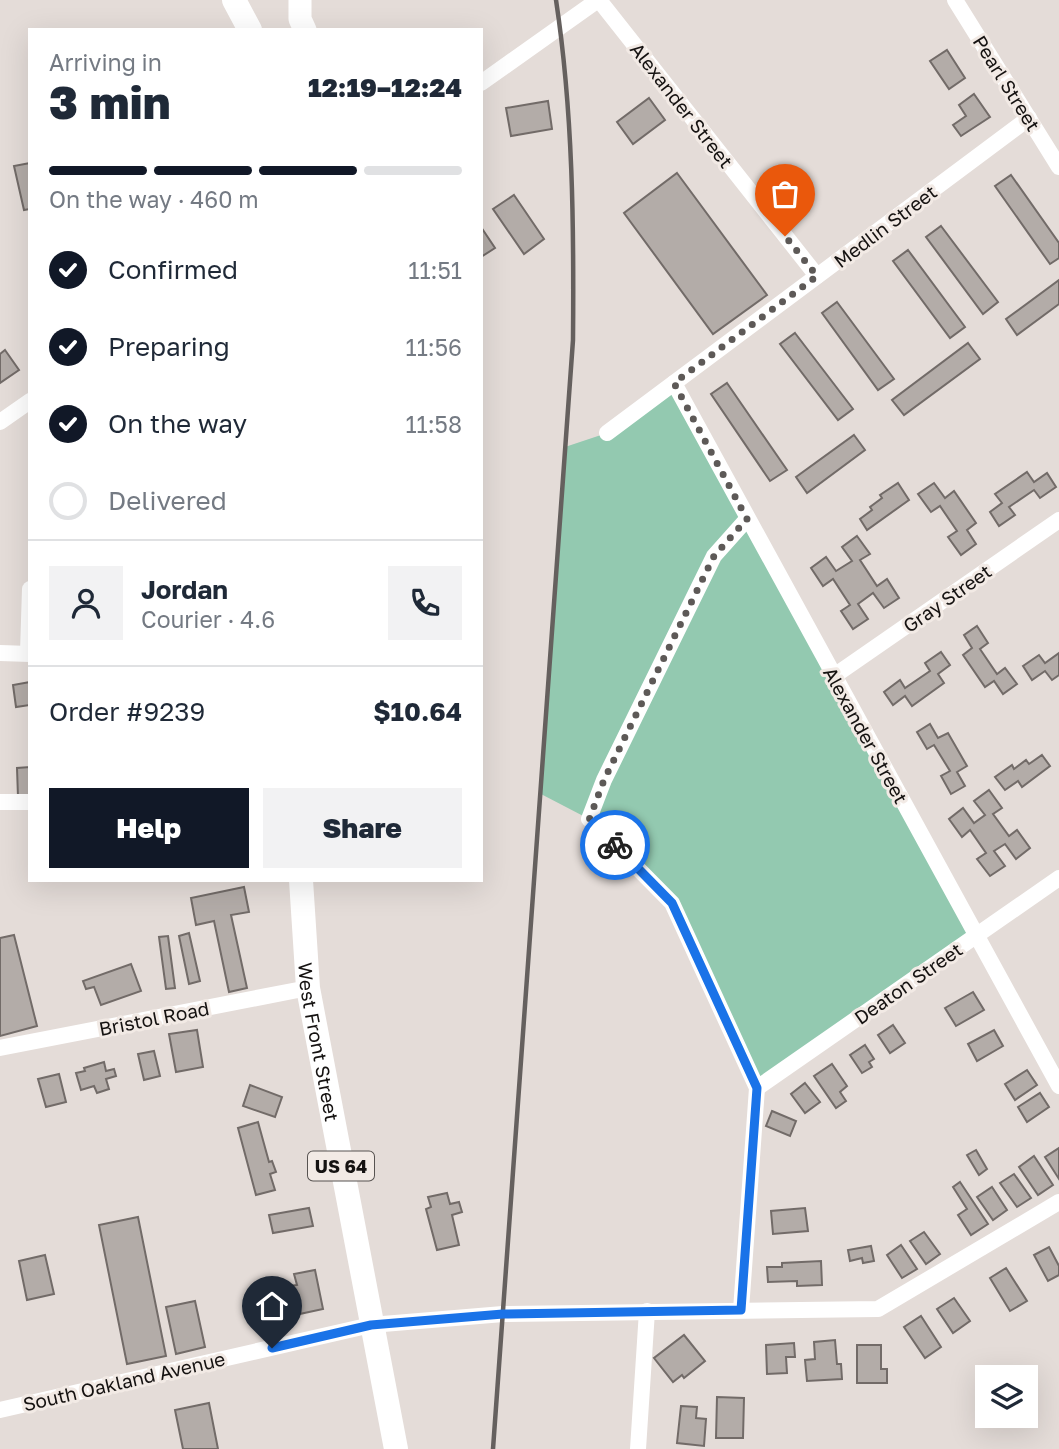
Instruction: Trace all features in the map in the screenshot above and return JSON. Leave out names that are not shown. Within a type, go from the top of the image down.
[{"type":"main road","points":[[234,0],[249,28]]},
{"type":"main road","name":"West Front Street","points":[[301,882],[308,988],[396,1449]]},
{"type":"street","points":[[483,82],[598,0]]},
{"type":"street","name":"Alexander Street","points":[[598,0],[817,276]]},
{"type":"street","name":"Pearl Street","points":[[955,0],[1059,167]]},
{"type":"street","name":"Medlin Street","points":[[607,433],[1029,118]]},
{"type":"street","name":"Alexander Street","points":[[674,383],[1059,1086]]},
{"type":"street","points":[[0,422],[28,402]]},
{"type":"street","points":[[741,1310],[757,1088],[672,903],[589,820],[604,780],[714,556],[747,519]]},
{"type":"street","name":"Gray Street","points":[[834,676],[1059,520]]},
{"type":"street","points":[[0,653],[28,653]]},
{"type":"street","points":[[0,802],[28,802]]},
{"type":"street","name":"Deaton Street","points":[[757,1088],[1059,878]]},
{"type":"street","name":"Bristol Road","points":[[0,1048],[308,988]]},
{"type":"street","name":"South Oakland Avenue","points":[[0,1410],[371,1325],[503,1314],[878,1309],[1059,1202]]},
{"type":"street","points":[[638,1449],[648,1311]]},
{"type":"green space","points":[[674,383],[977,936],[757,1088],[672,903],[589,819],[539,793],[565,447],[607,433]]},
{"type":"building","points":[[947,50],[965,78],[949,89],[930,61]]},
{"type":"building","points":[[974,94],[990,117],[961,136],[953,125],[966,116],[959,105]]},
{"type":"building","points":[[649,98],[665,120],[633,144],[617,122]]},
{"type":"building","points":[[548,101],[552,129],[511,136],[506,108]]},
{"type":"building","points":[[28,163],[28,209],[24,210],[14,166]]},
{"type":"building","points":[[677,173],[767,295],[713,334],[624,213]]},
{"type":"building","points":[[1011,175],[1059,243],[1059,258],[1050,264],[995,186]]},
{"type":"building","points":[[514,195],[544,239],[524,254],[493,209]]},
{"type":"building","points":[[941,226],[998,302],[983,314],[926,237]]},
{"type":"building","points":[[483,230],[495,248],[483,256]]},
{"type":"building","points":[[908,250],[965,327],[950,338],[893,261]]},
{"type":"building","points":[[1059,280],[1059,304],[1017,335],[1006,319]]},
{"type":"building","points":[[837,302],[894,379],[878,390],[822,313]]},
{"type":"building","points":[[795,333],[853,409],[838,420],[780,344]]},
{"type":"building","points":[[968,343],[980,359],[904,415],[892,400]]},
{"type":"building","points":[[5,350],[19,370],[0,383],[0,354]]},
{"type":"building","points":[[727,383],[787,470],[770,481],[711,394]]},
{"type":"building","points":[[854,435],[865,450],[807,493],[796,477]]},
{"type":"building","points":[[1027,472],[1034,482],[1047,473],[1056,487],[1040,498],[1034,490],[1009,507],[1015,515],[999,526],[990,512],[1002,503],[995,494]]},
{"type":"building","points":[[898,483],[909,500],[867,530],[860,519],[882,498],[880,495]]},
{"type":"building","points":[[934,483],[945,498],[954,491],[976,523],[967,530],[976,544],[961,555],[948,537],[957,531],[940,506],[931,512],[918,494]]},
{"type":"building","points":[[857,536],[870,554],[860,560],[877,586],[887,579],[899,598],[884,608],[873,593],[858,604],[868,619],[853,629],[841,611],[850,605],[833,579],[823,586],[811,568],[826,557],[836,571],[852,561],[842,547]]},
{"type":"building","points":[[977,626],[988,643],[980,649],[997,674],[1005,668],[1017,684],[1003,694],[994,681],[985,687],[963,655],[972,648],[964,635]]},
{"type":"building","points":[[941,652],[950,665],[938,674],[944,683],[912,706],[905,696],[893,705],[884,692],[900,680],[905,688],[930,671],[925,663]]},
{"type":"building","points":[[1059,653],[1059,675],[1052,680],[1045,671],[1032,680],[1023,666],[1039,655],[1045,663]]},
{"type":"building","points":[[28,682],[28,705],[16,707],[13,685]]},
{"type":"building","points":[[930,724],[938,738],[948,733],[967,766],[957,772],[965,786],[951,794],[941,776],[950,771],[934,745],[927,749],[917,732]]},
{"type":"building","points":[[1042,755],[1050,766],[1022,787],[1018,781],[1005,790],[995,777],[1012,765],[1014,769],[1026,760],[1029,764]]},
{"type":"building","points":[[28,767],[28,797],[18,797],[17,768]]},
{"type":"building","points":[[989,790],[1002,808],[993,814],[1009,836],[1017,830],[1030,848],[1016,859],[1005,844],[994,851],[1005,866],[990,876],[977,859],[986,853],[970,830],[962,837],[949,819],[963,808],[974,823],[985,815],[974,801]]},
{"type":"building","points":[[244,887],[249,912],[231,915],[247,988],[229,992],[214,921],[196,925],[191,898]]},
{"type":"building","points":[[189,933],[200,981],[189,984],[179,936]]},
{"type":"building","points":[[14,935],[37,1026],[0,1036],[0,938]]},
{"type":"building","points":[[168,936],[175,988],[166,989],[159,937]]},
{"type":"building","points":[[131,964],[141,991],[101,1005],[94,987],[86,989],[83,981]]},
{"type":"building","points":[[973,992],[984,1010],[956,1026],[945,1008]]},
{"type":"building","points":[[893,1025],[905,1043],[890,1053],[878,1035]]},
{"type":"building","points":[[197,1030],[203,1067],[176,1072],[169,1034]]},
{"type":"building","points":[[994,1030],[1003,1046],[977,1061],[968,1044]]},
{"type":"building","points":[[865,1045],[874,1059],[869,1062],[872,1067],[862,1073],[850,1055]]},
{"type":"building","points":[[154,1051],[160,1076],[144,1080],[138,1054]]},
{"type":"building","points":[[104,1062],[106,1071],[114,1069],[116,1076],[106,1079],[109,1089],[97,1093],[94,1086],[81,1090],[76,1073]]},
{"type":"building","points":[[832,1064],[847,1086],[840,1092],[846,1101],[836,1108],[814,1076]]},
{"type":"building","points":[[1027,1070],[1037,1085],[1015,1100],[1005,1084]]},
{"type":"building","points":[[59,1074],[66,1102],[46,1107],[38,1079]]},
{"type":"building","points":[[805,1083],[820,1102],[805,1113],[791,1094]]},
{"type":"building","points":[[250,1085],[282,1097],[275,1117],[243,1106]]},
{"type":"building","points":[[1040,1093],[1049,1107],[1027,1122],[1018,1107]]},
{"type":"building","points":[[772,1111],[796,1121],[790,1136],[766,1126]]},
{"type":"building","points":[[258,1122],[269,1162],[272,1161],[276,1172],[270,1174],[275,1190],[256,1195],[238,1128]]},
{"type":"building","points":[[1059,1148],[1059,1179],[1045,1157]]},
{"type":"building","points":[[976,1150],[987,1169],[979,1175],[967,1155]]},
{"type":"building","points":[[1034,1156],[1053,1185],[1038,1195],[1019,1167]]},
{"type":"building","points":[[1014,1174],[1031,1198],[1017,1207],[1000,1183]]},
{"type":"building","points":[[960,1182],[988,1224],[971,1235],[958,1215],[967,1209],[953,1187]]},
{"type":"building","points":[[992,1187],[1007,1210],[993,1220],[977,1197]]},
{"type":"building","points":[[447,1193],[450,1204],[459,1202],[462,1212],[452,1215],[459,1245],[437,1250],[426,1209],[431,1207],[428,1197]]},
{"type":"building","points":[[309,1208],[313,1226],[273,1233],[269,1215]]},
{"type":"building","points":[[805,1208],[808,1231],[773,1234],[771,1211]]},
{"type":"building","points":[[138,1217],[166,1356],[127,1364],[99,1225]]},
{"type":"building","points":[[924,1232],[940,1254],[926,1264],[910,1241]]},
{"type":"building","points":[[901,1245],[917,1269],[902,1278],[887,1255]]},
{"type":"building","points":[[871,1246],[874,1261],[863,1263],[862,1258],[850,1261],[848,1250]]},
{"type":"building","points":[[1049,1247],[1059,1266],[1059,1275],[1048,1281],[1034,1255]]},
{"type":"building","points":[[45,1255],[54,1294],[27,1300],[19,1261]]},
{"type":"building","points":[[821,1261],[822,1285],[797,1286],[797,1281],[768,1282],[767,1267],[782,1267],[782,1263]]},
{"type":"building","points":[[1006,1268],[1027,1301],[1010,1311],[990,1278]]},
{"type":"building","points":[[315,1270],[323,1309],[295,1315],[289,1286],[297,1285],[294,1274]]},
{"type":"building","points":[[282,1293],[288,1326],[262,1331],[256,1298]]},
{"type":"building","points":[[954,1298],[970,1321],[953,1333],[937,1309]]},
{"type":"building","points":[[195,1301],[205,1347],[176,1354],[166,1307]]},
{"type":"building","points":[[921,1316],[941,1347],[925,1358],[904,1327]]},
{"type":"building","points":[[684,1335],[705,1361],[684,1378],[682,1375],[673,1382],[654,1358]]},
{"type":"building","points":[[835,1340],[837,1364],[841,1364],[842,1379],[807,1381],[805,1360],[815,1359],[814,1342]]},
{"type":"building","points":[[794,1343],[795,1357],[786,1357],[787,1373],[767,1374],[766,1345]]},
{"type":"building","points":[[857,1345],[881,1345],[881,1369],[887,1369],[887,1383],[857,1383]]},
{"type":"building","points":[[717,1397],[744,1398],[743,1438],[716,1438]]},
{"type":"building","points":[[209,1403],[218,1449],[183,1449],[175,1410]]},
{"type":"building","points":[[681,1406],[697,1407],[696,1418],[706,1419],[704,1446],[677,1443]]},
{"type":"railway","points":[[493,1449],[573,340],[571,169],[566,84],[556,0]]},
{"type":"way so far","points":[[615,845],[589,820],[604,780],[714,556],[747,519],[674,383],[817,276],[785,236]]},
{"type":"route","points":[[272,1348],[371,1325],[503,1314],[741,1310],[757,1088],[672,903],[615,845]]}]
